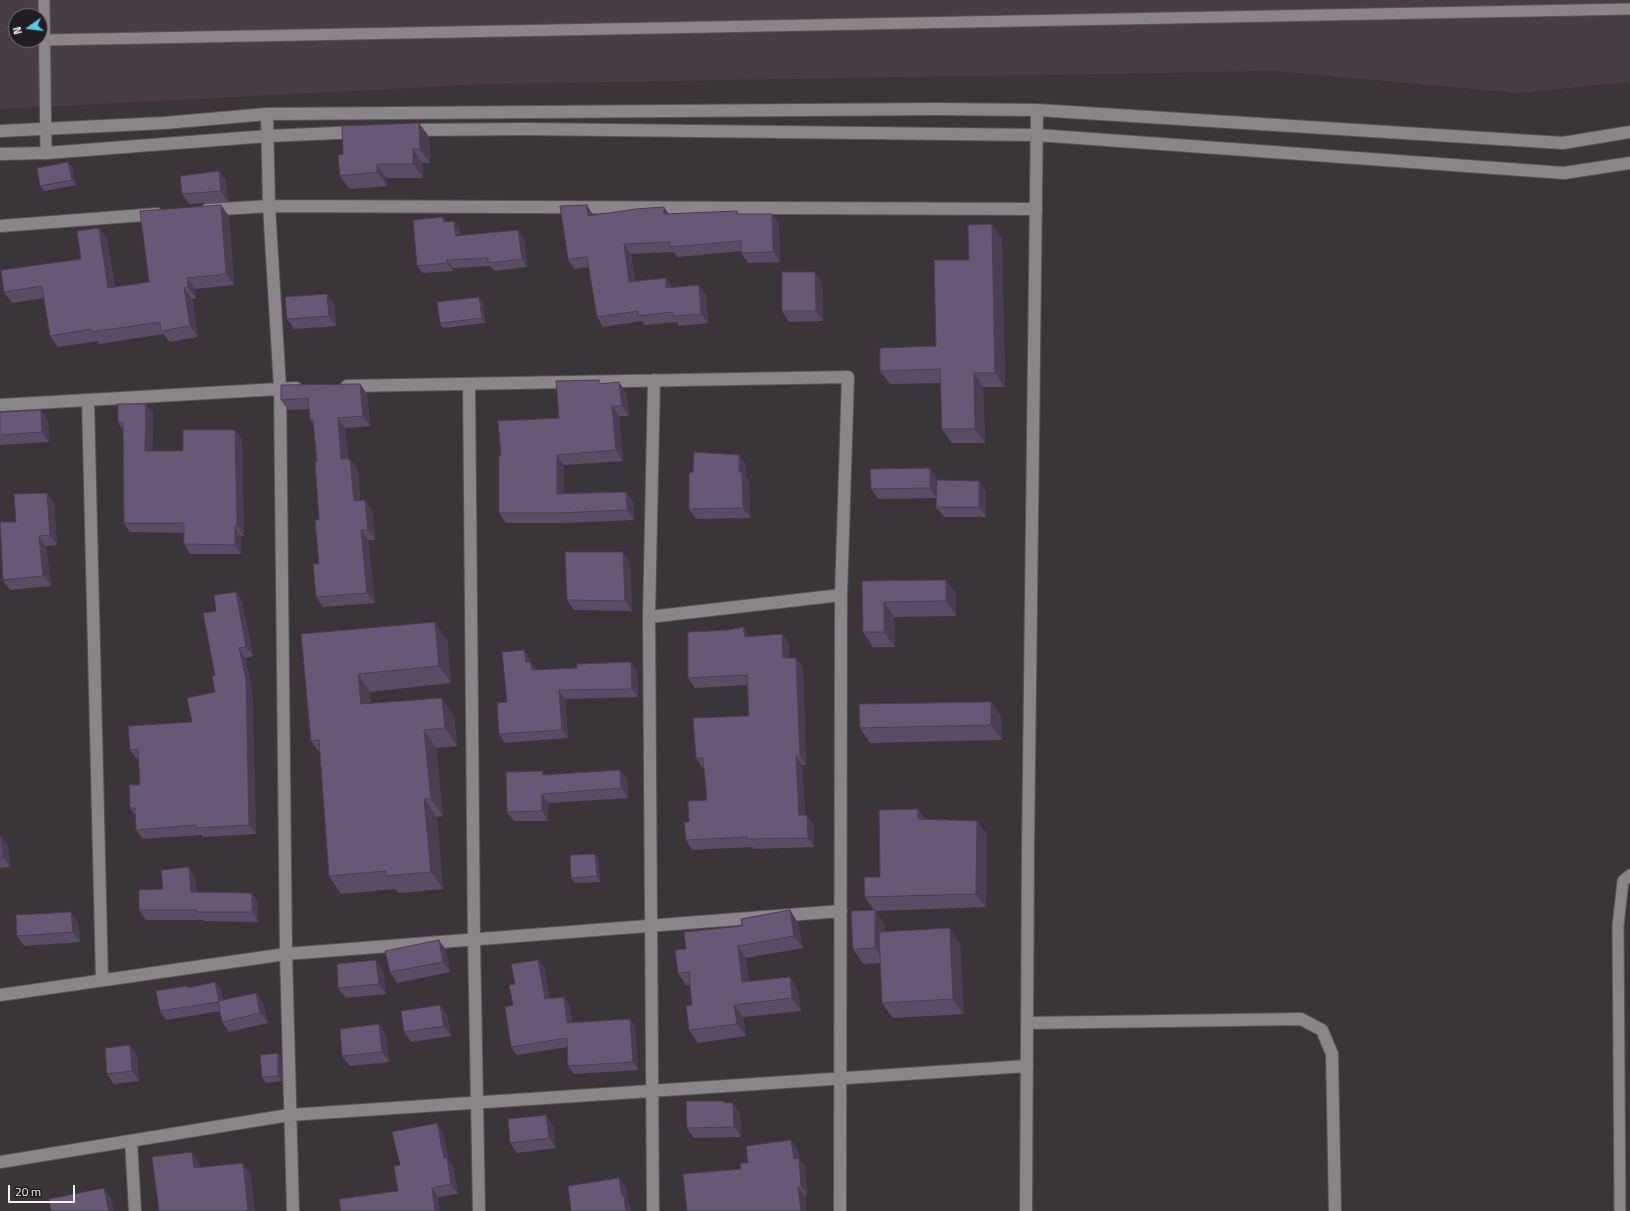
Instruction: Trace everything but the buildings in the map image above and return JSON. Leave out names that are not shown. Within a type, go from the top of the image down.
[{"type":"street","points":[[0,131],[164,123],[267,114],[1037,110],[1563,143],[1630,132]]},
{"type":"street","points":[[1026,1211],[1026,1066],[1037,110]]},
{"type":"street","points":[[267,114],[269,206],[280,388],[286,954],[289,1115],[293,1211]]},
{"type":"street","points":[[399,130],[526,128],[1037,135],[1564,173],[1630,163]]},
{"type":"street","points":[[0,154],[46,153],[268,136],[368,132]]},
{"type":"street","points":[[198,211],[269,206],[1036,209]]},
{"type":"street","points":[[0,226],[166,213]]},
{"type":"street","points":[[335,387],[848,377],[841,595],[840,1211]]},
{"type":"street","points":[[653,1211],[649,617],[654,380]]},
{"type":"street","points":[[469,384],[474,939],[479,1211]]},
{"type":"street","points":[[0,405],[311,387]]},
{"type":"street","points":[[88,400],[102,980]]},
{"type":"street","points":[[649,617],[841,595]]},
{"type":"street","points":[[0,995],[286,954],[841,911]]},
{"type":"street","points":[[1027,1023],[1301,1019],[1322,1030],[1332,1054],[1335,1211]]},
{"type":"street","points":[[0,1162],[289,1115],[1026,1066]]},
{"type":"street","points":[[131,1141],[135,1211]]},
{"type":"lane","points":[[48,40],[1630,9]]},
{"type":"lane","points":[[45,48],[44,128],[46,153]]},
{"type":"lane","points":[[1620,1211],[1618,926],[1623,881],[1630,875]]},
{"type":"shaded area","points":[[0,0],[1630,0],[1630,82],[1518,93],[1274,71],[487,84],[0,109]]}]
